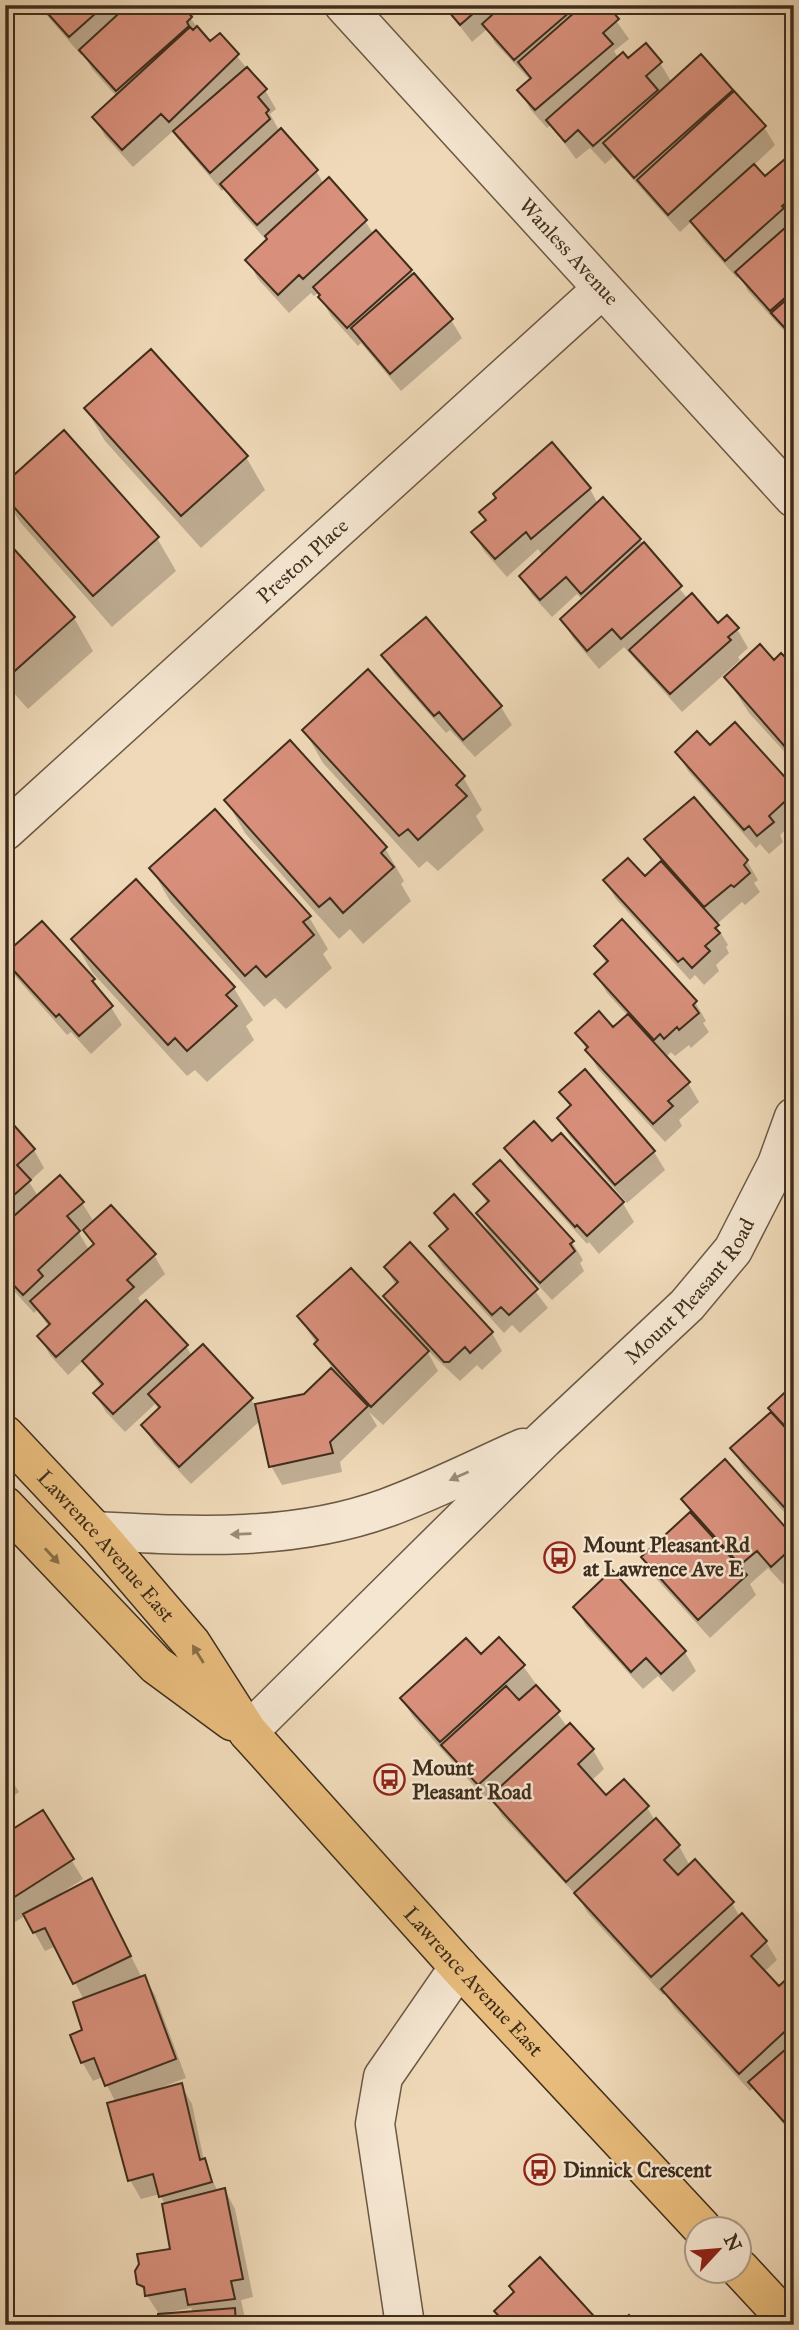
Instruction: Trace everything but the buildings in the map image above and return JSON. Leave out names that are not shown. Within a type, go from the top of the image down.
[{"type":"main road","name":"Lawrence Avenue East","points":[[5,1435],[95,1531],[191,1643],[248,1732],[459,1967],[689,2214]]},
{"type":"main road","name":"Lawrence Avenue East","points":[[5,1506],[156,1665],[248,1732]]},
{"type":"main road","points":[[754,2284],[792,2323]]},
{"type":"street","name":"Wanless Avenue","points":[[344,5],[794,498]]},
{"type":"street","name":"Preston Place","points":[[5,831],[602,289]]},
{"type":"street","name":"Mount Pleasant Road","points":[[248,1732],[544,1439],[687,1305],[733,1250],[777,1164],[794,1117]]},
{"type":"street","points":[[95,1531],[197,1536],[307,1528],[387,1508],[544,1439]]},
{"type":"street","points":[[405,2325],[374,2124],[383,2077],[459,1967]]},
{"type":"place","name":"Mount Pleasant Rd at Lawrence Ave E","points":[[560,1557]]},
{"type":"place","name":"Mount Pleasant Road","points":[[389,1780]]},
{"type":"place","name":"Dinnick Crescent","points":[[540,2170]]}]
